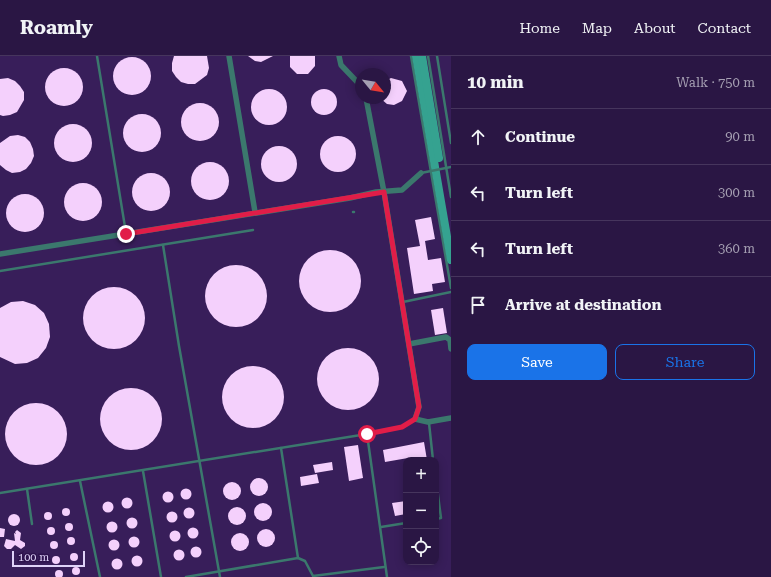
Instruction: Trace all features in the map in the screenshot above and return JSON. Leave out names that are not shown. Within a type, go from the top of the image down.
[{"type":"street","points":[[229,56],[255,212]]},
{"type":"street","points":[[339,56],[341,65],[355,80]]},
{"type":"street","points":[[416,56],[451,260]]},
{"type":"street","points":[[422,56],[451,232]]},
{"type":"street","points":[[367,104],[403,302],[419,407],[415,419],[428,422],[451,418]]},
{"type":"street","points":[[0,254],[255,212],[402,190],[421,173]]},
{"type":"street","points":[[409,344],[446,337],[450,340],[451,349]]},
{"type":"lane","points":[[97,56],[126,234]]},
{"type":"lane","points":[[411,56],[451,288]]},
{"type":"lane","points":[[428,56],[451,197]]},
{"type":"lane","points":[[437,56],[451,143]]},
{"type":"lane","points":[[421,173],[451,167]]},
{"type":"lane","points":[[0,271],[253,230]]},
{"type":"lane","points":[[163,245],[220,577]]},
{"type":"lane","points":[[403,302],[451,292]]},
{"type":"lane","points":[[0,493],[367,434],[402,427],[415,419]]},
{"type":"lane","points":[[428,422],[434,457]]},
{"type":"lane","points":[[367,434],[381,528],[384,566],[387,577]]},
{"type":"lane","points":[[281,448],[298,558]]},
{"type":"lane","points":[[143,471],[161,577]]},
{"type":"lane","points":[[80,481],[100,577]]},
{"type":"lane","points":[[27,489],[32,524]]},
{"type":"lane","points":[[439,503],[441,518],[439,518]]},
{"type":"lane","points":[[381,528],[403,524]]},
{"type":"lane","points":[[186,577],[298,558],[305,561],[313,576],[384,566]]},
{"type":"building","points":[[174,56],[207,56],[209,68],[207,75],[195,84],[181,82],[172,71]]},
{"type":"building","points":[[248,56],[273,56],[261,62],[255,61]]},
{"type":"building","points":[[290,56],[315,56],[315,66],[308,74],[297,74],[290,67]]},
{"type":"building","points":[[132,57],[142,60],[148,66],[151,76],[148,86],[142,92],[132,95],[122,92],[116,86],[113,76],[116,66],[122,60]]},
{"type":"building","points":[[64,68],[74,71],[80,77],[83,87],[80,97],[74,103],[64,106],[54,103],[48,97],[45,87],[48,77],[54,71]]},
{"type":"building","points":[[8,78],[15,81],[20,86],[24,92],[24,100],[17,112],[3,116],[0,115],[0,79]]},
{"type":"building","points":[[391,78],[402,81],[407,91],[402,101],[394,105],[387,104],[391,104]]},
{"type":"building","points":[[273,89],[282,94],[286,100],[286,114],[282,120],[273,125],[265,125],[256,120],[252,114],[251,103],[256,94],[262,90]]},
{"type":"building","points":[[324,89],[333,93],[337,102],[333,111],[324,115],[315,111],[311,102],[315,93]]},
{"type":"building","points":[[200,103],[210,106],[216,112],[219,122],[216,132],[210,138],[200,141],[190,138],[184,132],[181,122],[184,112],[190,106]]},
{"type":"building","points":[[142,114],[152,117],[158,123],[161,133],[158,143],[152,149],[142,152],[132,149],[126,143],[123,133],[126,123],[132,117]]},
{"type":"building","points":[[73,124],[83,127],[89,133],[92,143],[89,153],[83,159],[73,162],[63,159],[57,153],[54,143],[57,133],[63,127]]},
{"type":"building","points":[[18,135],[25,137],[30,142],[34,156],[26,169],[20,172],[12,173],[0,165],[0,143],[10,136]]},
{"type":"building","points":[[342,136],[351,141],[355,147],[355,161],[351,167],[342,172],[334,172],[325,167],[321,161],[320,150],[325,141],[331,137]]},
{"type":"building","points":[[283,146],[292,151],[296,157],[296,171],[292,177],[283,182],[275,182],[266,177],[262,171],[261,160],[266,151],[272,147]]},
{"type":"building","points":[[210,162],[223,168],[229,181],[223,194],[210,200],[197,194],[191,181],[197,168]]},
{"type":"building","points":[[151,173],[161,176],[167,182],[170,192],[167,202],[161,208],[151,211],[141,208],[135,202],[132,192],[135,182],[141,176]]},
{"type":"building","points":[[83,183],[93,186],[99,192],[102,202],[99,212],[93,218],[83,221],[73,218],[67,212],[64,202],[67,192],[73,186]]},
{"type":"building","points":[[25,194],[35,197],[41,203],[44,213],[41,223],[35,229],[25,232],[15,229],[9,223],[6,213],[9,203],[15,197]]},
{"type":"building","points":[[431,217],[435,239],[425,241],[428,260],[441,258],[445,282],[432,284],[433,291],[414,294],[407,248],[420,246],[415,220]]},
{"type":"building","points":[[324,250],[336,250],[352,259],[359,269],[361,281],[359,293],[352,303],[336,312],[324,312],[313,307],[304,298],[299,287],[299,275],[304,264],[313,255]]},
{"type":"building","points":[[230,265],[242,265],[258,274],[265,284],[267,296],[265,308],[258,318],[242,327],[230,327],[219,322],[210,313],[205,302],[205,290],[210,279],[219,270]]},
{"type":"building","points":[[108,287],[120,287],[136,296],[143,306],[145,318],[143,330],[136,340],[120,349],[108,349],[97,344],[88,335],[83,324],[83,312],[88,301],[97,292]]},
{"type":"building","points":[[23,301],[35,305],[44,313],[49,324],[50,337],[46,348],[38,358],[27,363],[15,364],[0,357],[0,308],[11,302]]},
{"type":"building","points":[[443,308],[447,333],[435,335],[431,310]]},
{"type":"building","points":[[342,348],[354,348],[370,357],[377,367],[379,379],[377,391],[370,401],[354,410],[342,410],[331,405],[322,396],[317,385],[317,373],[322,362],[331,353]]},
{"type":"building","points":[[247,366],[259,366],[275,375],[282,385],[284,397],[282,409],[275,419],[259,428],[247,428],[236,423],[227,414],[222,403],[222,391],[227,380],[236,371]]},
{"type":"building","points":[[125,388],[137,388],[153,397],[160,407],[162,419],[160,431],[153,441],[137,450],[125,450],[114,445],[105,436],[100,425],[100,413],[105,402],[114,393]]},
{"type":"building","points":[[30,403],[42,403],[58,412],[65,422],[67,434],[65,446],[58,456],[42,465],[30,465],[19,460],[10,451],[5,440],[5,428],[10,417],[19,408]]},
{"type":"building","points":[[424,442],[426,457],[403,457],[403,459],[385,462],[383,450]]},
{"type":"building","points":[[358,445],[363,478],[349,481],[344,447]]},
{"type":"building","points":[[332,462],[333,470],[315,473],[313,465]]},
{"type":"building","points":[[317,474],[319,483],[301,486],[300,477]]},
{"type":"building","points":[[259,478],[265,481],[268,487],[265,493],[259,496],[253,493],[250,487],[253,481]]},
{"type":"building","points":[[232,482],[238,485],[241,491],[238,497],[232,500],[226,497],[223,491],[226,485]]},
{"type":"building","points":[[184,489],[188,489],[190,490],[190,498],[184,499],[181,496],[181,492]]},
{"type":"building","points":[[166,492],[170,492],[172,493],[172,501],[166,502],[163,499],[163,495]]},
{"type":"building","points":[[125,498],[129,498],[131,499],[131,507],[125,508],[122,505],[122,501]]},
{"type":"building","points":[[403,501],[403,515],[395,516],[392,503]]},
{"type":"building","points":[[106,502],[110,502],[112,503],[112,511],[106,512],[103,509],[103,505]]},
{"type":"building","points":[[263,503],[269,506],[272,512],[269,518],[263,521],[257,518],[254,512],[257,506]]},
{"type":"building","points":[[237,507],[243,510],[246,516],[243,522],[237,525],[231,522],[228,516],[231,510]]},
{"type":"building","points":[[64,508],[68,508],[70,512],[68,516],[64,516],[62,514],[62,510]]},
{"type":"building","points":[[187,508],[191,508],[193,509],[193,517],[187,518],[184,515],[184,511]]},
{"type":"building","points":[[46,512],[50,512],[52,516],[50,520],[46,520],[44,518],[44,514]]},
{"type":"building","points":[[170,512],[174,512],[176,513],[176,521],[170,522],[167,519],[167,515]]},
{"type":"building","points":[[16,514],[19,515],[19,525],[12,526],[9,525],[8,518],[9,515]]},
{"type":"building","points":[[130,518],[134,518],[136,519],[136,527],[130,528],[127,525],[127,521]]},
{"type":"building","points":[[110,522],[114,522],[116,523],[116,531],[110,532],[107,529],[107,525]]},
{"type":"building","points":[[67,523],[71,523],[73,527],[71,531],[67,531],[65,529],[65,525]]},
{"type":"building","points":[[49,527],[53,527],[55,531],[53,535],[49,535],[47,533],[47,529]]},
{"type":"building","points":[[0,528],[5,529],[4,537],[0,537]]},
{"type":"building","points":[[191,528],[195,528],[197,529],[197,537],[191,538],[188,535],[188,531]]},
{"type":"building","points":[[266,529],[272,532],[275,538],[272,544],[266,547],[260,544],[257,538],[260,532]]},
{"type":"building","points":[[17,530],[21,533],[20,540],[25,543],[25,546],[21,549],[15,545],[11,549],[7,549],[4,546],[6,539],[15,541],[14,533],[16,534],[15,532]]},
{"type":"building","points":[[173,531],[177,531],[179,532],[179,540],[173,541],[170,538],[170,534]]},
{"type":"building","points":[[240,533],[246,536],[249,542],[246,548],[240,551],[234,548],[231,542],[234,536]]},
{"type":"building","points":[[69,537],[73,537],[75,541],[73,545],[69,545],[67,543],[67,539]]},
{"type":"building","points":[[132,537],[136,537],[138,538],[138,546],[132,547],[129,544],[129,540]]},
{"type":"building","points":[[112,540],[116,540],[118,541],[118,549],[112,550],[109,547],[109,543]]},
{"type":"building","points":[[52,541],[56,541],[58,545],[56,549],[52,549],[50,547],[50,543]]},
{"type":"building","points":[[194,547],[198,547],[200,548],[200,556],[194,557],[191,554],[191,550]]},
{"type":"building","points":[[177,550],[181,550],[183,551],[183,559],[177,560],[174,557],[174,553]]},
{"type":"building","points":[[72,553],[76,553],[78,557],[76,561],[72,561],[70,559],[70,555]]},
{"type":"building","points":[[54,556],[58,556],[60,560],[58,564],[54,564],[52,562],[52,558]]},
{"type":"building","points":[[135,556],[139,556],[141,557],[141,565],[135,566],[132,563],[132,559]]},
{"type":"building","points":[[115,559],[119,559],[121,560],[121,568],[115,569],[112,566],[112,562]]},
{"type":"building","points":[[74,567],[78,567],[80,571],[78,575],[74,575],[72,573],[72,569]]},
{"type":"building","points":[[59,570],[62,571],[62,577],[59,578],[56,577],[55,574],[56,571]]},
{"type":"route","points":[[126,234],[255,212],[350,198],[376,192],[384,192],[419,407],[415,419],[412,422],[402,427],[367,434]]}]
